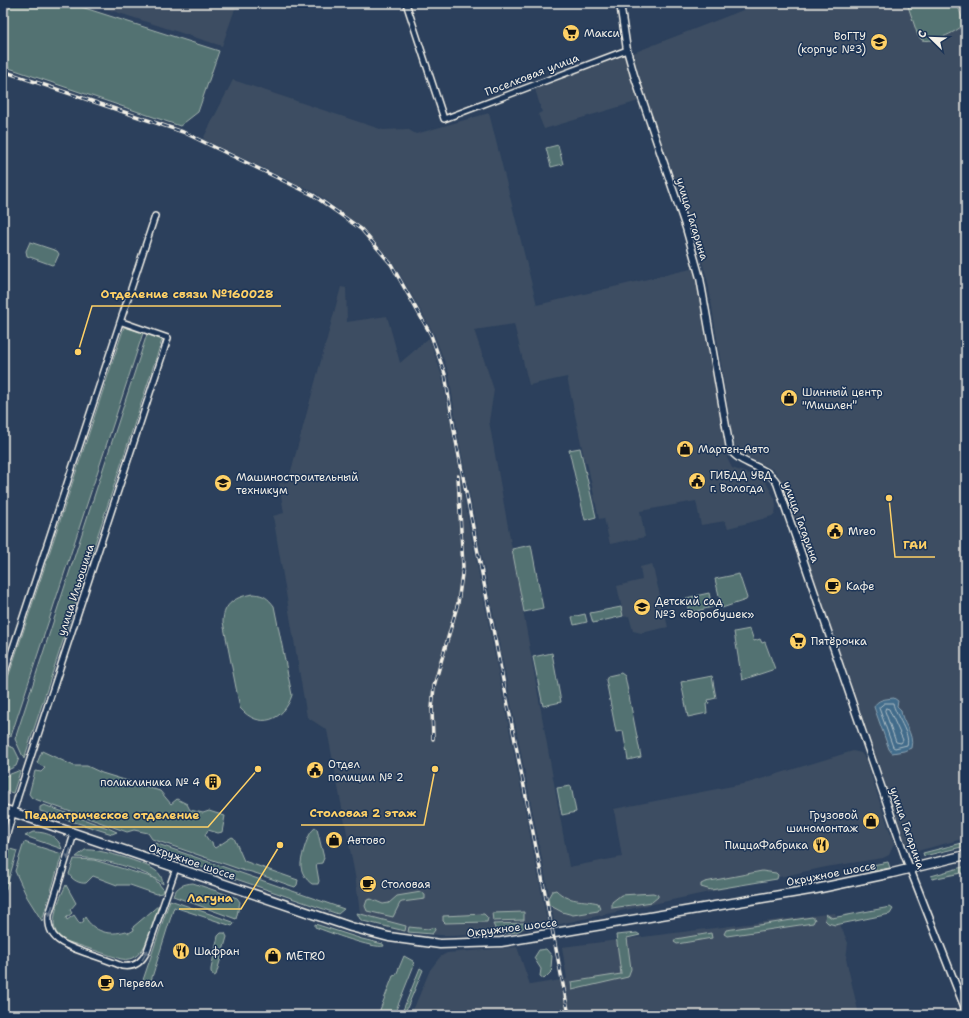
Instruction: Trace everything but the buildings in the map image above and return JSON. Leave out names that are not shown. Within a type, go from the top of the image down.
[{"type":"main road","name":"Окружное шоссе","points":[[3,809],[370,932],[406,940],[452,945],[501,942],[553,934],[816,889],[910,869],[966,855]]},
{"type":"street","name":"Поселковая улица","points":[[406,3],[444,119],[627,50]]},
{"type":"street","name":"улица Гагарина","points":[[620,3],[627,50],[642,101],[686,228],[700,278],[730,449],[736,456],[770,474],[777,483],[910,869],[966,1011]]},
{"type":"street","points":[[3,678],[122,322],[155,216]]},
{"type":"street","name":"улица Ильюшина","points":[[3,848],[13,812],[168,338],[122,322]]},
{"type":"street","points":[[74,834],[49,915],[49,927],[55,938],[65,946],[122,966],[137,964],[142,960],[147,951],[176,868]]},
{"type":"shaded area","points":[[88,3],[237,3],[222,46]]},
{"type":"shaded area","points":[[761,3],[966,3],[966,838],[917,851],[906,843],[779,476],[774,470],[740,453],[734,446],[708,282],[691,224],[646,98],[633,53]]},
{"type":"shaded area","points":[[625,55],[639,101],[544,129],[538,114],[542,112],[535,89]]},
{"type":"shaded area","points":[[233,80],[383,130],[407,129],[416,134],[489,113],[537,305],[695,268],[727,458],[732,468],[764,479],[775,499],[775,513],[772,516],[748,523],[728,528],[725,521],[701,525],[696,501],[640,511],[645,537],[610,544],[604,518],[599,519],[567,377],[529,385],[514,324],[474,330],[494,390],[489,421],[569,867],[622,857],[614,809],[748,783],[853,751],[861,753],[865,758],[894,844],[889,855],[883,858],[826,867],[555,925],[458,436],[449,374],[434,334],[394,264],[363,228],[316,193],[203,139]]},
{"type":"shaded area","points":[[341,287],[346,288],[347,322],[387,316],[400,363],[429,338],[442,376],[463,493],[548,926],[501,933],[452,936],[403,932],[361,921],[355,875],[327,730],[307,717],[273,516],[284,513],[279,483],[288,482]]},
{"type":"shaded area","name":"Детский сад №3 «Воробушек»","points":[[652,564],[668,627],[641,633],[633,631],[629,616],[624,617],[617,586],[642,580],[640,567]]},
{"type":"shaded area","points":[[835,913],[848,943],[846,959],[859,1015],[411,1015],[430,970],[440,957],[447,953],[517,947],[530,985],[567,979],[562,947]]},
{"type":"green space","points":[[3,3],[69,3],[219,51],[198,112],[180,126],[3,66]]},
{"type":"green space","points":[[907,3],[957,3],[963,25],[944,37],[927,41],[922,40],[918,36]]},
{"type":"green space","points":[[558,145],[563,164],[551,167],[546,148]]},
{"type":"green space","points":[[30,242],[57,251],[59,254],[55,263],[52,265],[27,256],[26,251]]},
{"type":"green space","points":[[124,327],[143,333],[11,736],[3,740],[3,693]]},
{"type":"green space","points":[[147,334],[162,340],[24,759],[15,739]]},
{"type":"green space","points":[[580,448],[596,517],[585,520],[569,450]]},
{"type":"green space","points":[[531,545],[543,608],[524,612],[512,549]]},
{"type":"green space","points":[[739,574],[747,598],[746,600],[722,608],[715,579]]},
{"type":"green space","points":[[709,593],[712,607],[689,613],[686,598]]},
{"type":"green space","points":[[254,594],[266,597],[274,606],[292,695],[283,711],[270,720],[255,719],[247,715],[240,708],[223,622],[225,610],[228,605],[237,599]]},
{"type":"green space","points":[[621,607],[623,616],[593,623],[590,613]]},
{"type":"green space","points":[[585,614],[587,622],[574,625],[572,617]]},
{"type":"green space","points":[[750,629],[754,641],[760,639],[762,643],[765,642],[775,669],[742,680],[734,632]]},
{"type":"green space","points":[[552,653],[561,702],[543,706],[533,657]]},
{"type":"green space","points":[[621,673],[625,676],[641,757],[628,760],[623,731],[616,732],[606,680],[608,676]]},
{"type":"green space","points":[[712,676],[716,698],[708,700],[709,703],[706,704],[707,713],[688,717],[681,682]]},
{"type":"green space","points":[[6,745],[14,748],[19,758],[16,766],[6,771],[3,770],[3,746]]},
{"type":"green space","points":[[42,751],[74,766],[87,766],[102,773],[160,791],[171,804],[177,799],[187,804],[190,810],[203,813],[209,811],[225,816],[222,832],[218,833],[208,830],[205,835],[209,841],[212,842],[215,848],[232,837],[234,838],[244,861],[298,880],[297,885],[295,887],[152,839],[148,833],[134,830],[127,832],[32,798],[29,794],[35,771],[41,772],[45,768],[37,763]]},
{"type":"green space","points":[[18,771],[20,772],[13,793],[3,790],[3,777]]},
{"type":"green space","points":[[571,786],[576,812],[562,815],[557,788]]},
{"type":"green space","points":[[44,805],[117,832],[112,834],[40,811],[40,807]]},
{"type":"green space","points":[[315,828],[317,829],[324,858],[322,863],[316,864],[319,881],[318,884],[312,884],[304,875],[301,869],[301,863],[308,838],[312,830]]},
{"type":"green space","points":[[33,832],[54,837],[62,849],[25,836]]},
{"type":"green space","points":[[24,842],[62,854],[42,921],[27,897],[15,871]]},
{"type":"green space","points":[[966,842],[966,846],[924,856],[923,853]]},
{"type":"green space","points":[[155,843],[344,909],[338,914],[198,866],[155,847]]},
{"type":"green space","points":[[10,849],[17,851],[3,899],[3,869]]},
{"type":"green space","points":[[85,850],[100,851],[143,864],[158,872],[163,884],[134,869],[109,862],[76,857]]},
{"type":"green space","points":[[74,859],[94,860],[154,878],[163,889],[162,893],[156,894],[130,885],[117,885],[93,876],[86,883],[79,882],[74,880],[69,874]]},
{"type":"green space","points":[[888,862],[890,868],[871,871],[863,869],[862,867]]},
{"type":"green space","points":[[966,866],[966,872],[932,879],[931,876]]},
{"type":"green space","points":[[762,871],[776,873],[778,875],[777,879],[711,890],[701,887],[701,884],[705,882]]},
{"type":"green space","points":[[193,883],[237,898],[240,902],[236,919],[173,896],[176,890],[181,886]]},
{"type":"green space","points":[[66,885],[76,903],[70,910],[72,913],[66,918],[67,920],[74,915],[80,924],[84,921],[83,919],[85,917],[93,926],[102,932],[114,933],[126,931],[129,933],[134,930],[133,927],[159,905],[151,932],[143,949],[130,959],[121,959],[66,941],[58,935],[54,924],[56,910]]},
{"type":"green space","points":[[556,890],[571,899],[598,903],[600,908],[598,911],[573,915],[562,912],[549,905],[548,898],[552,891]]},
{"type":"green space","points":[[421,892],[425,895],[425,899],[400,903],[393,917],[367,911],[365,906],[367,900],[371,899],[383,904],[389,903],[397,896]]},
{"type":"green space","points":[[653,893],[658,895],[658,897],[652,902],[612,908],[612,902],[621,895]]},
{"type":"green space","points":[[170,900],[233,922],[234,924],[232,926],[174,907],[149,987],[142,983]]},
{"type":"green space","points":[[890,907],[893,909],[890,914],[835,925],[828,923],[825,920],[826,914],[832,918]]},
{"type":"green space","points":[[524,912],[524,920],[493,921],[492,913]]},
{"type":"green space","points":[[357,913],[406,926],[405,931],[363,921]]},
{"type":"green space","points":[[484,914],[488,918],[487,922],[445,923],[443,921],[443,916]]},
{"type":"green space","points":[[812,917],[815,919],[813,923],[727,936],[724,934],[726,930]]},
{"type":"green space","points":[[524,923],[524,927],[519,931],[508,933],[497,932],[493,924]]},
{"type":"green space","points":[[315,924],[383,944],[384,946],[370,945],[350,940],[315,927]]},
{"type":"green space","points":[[409,927],[428,929],[434,927],[435,930],[432,934],[408,932]]},
{"type":"green space","points":[[221,933],[225,933],[227,937],[216,975],[214,976],[211,969],[218,936]]},
{"type":"green space","points":[[637,933],[640,935],[627,938],[631,969],[628,977],[572,990],[571,982],[621,974],[616,935]]},
{"type":"green space","points":[[711,933],[712,938],[677,944],[674,942],[676,939]]},
{"type":"green space","points":[[546,949],[552,956],[551,968],[553,970],[544,979],[540,976],[541,969],[534,958],[539,950]]},
{"type":"green space","points":[[404,956],[413,961],[414,965],[394,1015],[378,1015],[393,976],[396,975]]},
{"type":"green space","points":[[420,968],[423,970],[404,1015],[401,1015]]},
{"type":"water","points":[[894,698],[898,701],[897,706],[901,710],[903,719],[910,733],[912,743],[911,748],[892,753],[889,749],[874,707],[877,702]]},
{"type":"railway","points":[[3,71],[183,132],[313,195],[361,229],[391,264],[431,335],[445,374],[455,436],[569,1015]]},
{"type":"railway","points":[[433,739],[432,709],[434,686],[458,603],[463,567],[458,476]]},
{"type":"place","name":"Макси","points":[[571,33]]},
{"type":"place","name":"ВоГТУ (корпус №3)","points":[[879,42]]},
{"type":"place","name":"Отделение связи №160028","points":[[78,352]]},
{"type":"place","name":"Шинный центр \"Мишлен\"","points":[[789,398]]},
{"type":"place","name":"Мартен-Авто","points":[[685,449]]},
{"type":"place","name":"ГИБДД УВД г. Вологда","points":[[697,481]]},
{"type":"place","name":"Машиностроительный техникум","points":[[223,483]]},
{"type":"place","name":"ГАИ","points":[[889,498]]},
{"type":"place","name":"Mreo","points":[[835,531]]},
{"type":"place","name":"Кафе","points":[[833,586]]},
{"type":"place","name":"Детский сад №3 «Воробушек»","points":[[642,607]]},
{"type":"place","name":"Пятёрочка","points":[[798,641]]},
{"type":"place","name":"Педиатрическое отделение","points":[[258,769]]},
{"type":"place","name":"Столовая 2 этаж","points":[[435,769]]},
{"type":"place","name":"Отдел полиции № 2","points":[[315,770]]},
{"type":"place","name":"поликлиника № 4","points":[[213,782]]},
{"type":"place","name":"Грузовой шиномонтаж","points":[[871,821]]},
{"type":"place","name":"Автово","points":[[334,840]]},
{"type":"place","name":"Лагуна","points":[[280,845]]},
{"type":"place","name":"ПиццаФабрика","points":[[821,845]]},
{"type":"place","name":"Столовая","points":[[368,884]]},
{"type":"place","name":"Шафран","points":[[181,951]]},
{"type":"place","name":"METRO","points":[[273,956]]},
{"type":"place","name":"Перевал","points":[[106,983]]}]
